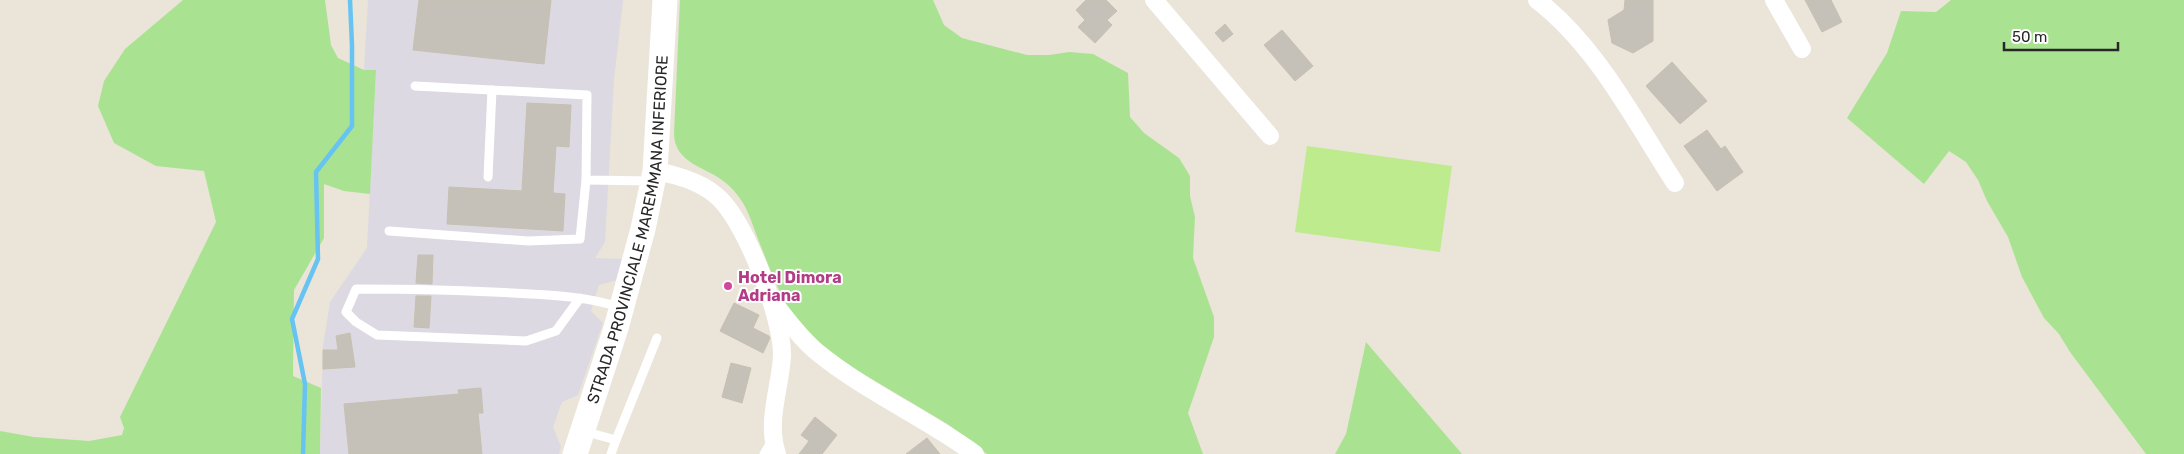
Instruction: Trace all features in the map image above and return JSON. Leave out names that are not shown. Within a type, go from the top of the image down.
[{"type":"main road","name":"STRADA PROVINCIALE MAREMMANA INFERIORE","points":[[579,443],[622,308],[643,229],[654,176],[665,0]]},
{"type":"street","points":[[1154,0],[1270,136]]},
{"type":"street","points":[[1537,0],[1564,25],[1595,62],[1675,182]]},
{"type":"street","points":[[1774,0],[1802,49]]},
{"type":"street","points":[[654,176],[688,179],[705,188],[720,199],[737,220],[748,242],[776,314],[782,354],[773,416],[775,446]]},
{"type":"street","points":[[769,298],[795,330],[822,356],[861,383],[930,423],[975,454]]},
{"type":"lane","points":[[389,231],[528,241],[580,239],[586,180],[587,95],[416,86]]},
{"type":"lane","points":[[488,177],[492,90]]},
{"type":"lane","points":[[586,180],[654,176]]},
{"type":"lane","points":[[580,298],[556,332],[526,341],[377,334],[356,322],[346,312],[356,289],[453,290],[580,298],[595,299],[622,308]]},
{"type":"lane","points":[[611,454],[657,338]]},
{"type":"lane","points":[[579,443],[616,440]]},
{"type":"lane","points":[[764,454],[775,446]]},
{"type":"shaded area","points":[[368,0],[623,0],[614,80],[605,242],[595,258],[622,259],[617,280],[599,285],[591,311],[603,323],[578,395],[562,402],[553,427],[561,447],[559,454],[320,454],[323,346],[330,302],[367,248],[376,70],[364,70]]},
{"type":"green space","points":[[183,0],[325,0],[331,45],[338,58],[364,70],[376,70],[370,194],[344,191],[324,184],[324,238],[294,290],[293,376],[321,388],[320,454],[0,454],[0,431],[34,437],[89,441],[122,435],[124,428],[120,417],[216,222],[204,171],[156,166],[114,143],[98,106],[104,81],[125,49]]},
{"type":"green space","points":[[680,0],[933,0],[944,25],[962,38],[1027,55],[1049,55],[1069,52],[1093,54],[1128,73],[1130,117],[1144,133],[1179,158],[1190,176],[1190,196],[1195,217],[1193,258],[1214,317],[1214,337],[1188,413],[1203,454],[987,454],[949,425],[823,350],[800,326],[783,299],[743,202],[726,183],[685,158],[679,152],[675,143]]},
{"type":"green space","points":[[1951,0],[2184,0],[2184,454],[2146,454],[2070,352],[2059,334],[2044,318],[2022,277],[2008,237],[1987,201],[1978,180],[1966,162],[1949,151],[1924,184],[1847,118],[1887,53],[1901,11],[1936,12]]},
{"type":"green space","points":[[1307,146],[1452,166],[1440,252],[1295,232]]},
{"type":"green space","points":[[1366,342],[1462,454],[1335,454],[1346,434]]},
{"type":"building","points":[[419,0],[551,0],[544,64],[413,50]]},
{"type":"building","points":[[1086,0],[1106,0],[1117,11],[1107,20],[1112,25],[1095,43],[1078,27],[1085,20],[1076,10]]},
{"type":"building","points":[[1625,0],[1653,0],[1653,41],[1633,53],[1612,43],[1608,20],[1624,10]]},
{"type":"building","points":[[1805,0],[1831,0],[1842,22],[1822,32]]},
{"type":"building","points":[[1225,24],[1233,34],[1223,42],[1215,33]]},
{"type":"building","points":[[1282,30],[1313,66],[1295,81],[1264,45]]},
{"type":"building","points":[[1672,62],[1707,101],[1680,124],[1646,86]]},
{"type":"building","points":[[527,103],[571,105],[569,147],[556,146],[553,193],[565,194],[563,231],[447,224],[449,187],[522,191]]},
{"type":"building","points":[[1707,130],[1721,149],[1725,146],[1743,172],[1717,191],[1684,146]]},
{"type":"building","points":[[418,255],[433,255],[432,284],[416,283]]},
{"type":"building","points":[[416,296],[431,296],[429,328],[414,327]]},
{"type":"building","points":[[734,303],[759,315],[753,328],[770,338],[763,353],[720,331]]},
{"type":"building","points":[[350,333],[355,367],[323,369],[323,350],[338,350],[336,336]]},
{"type":"building","points":[[731,363],[751,368],[742,403],[722,397]]},
{"type":"building","points":[[481,388],[483,413],[478,413],[482,454],[349,454],[344,404],[459,394],[458,390]]},
{"type":"building","points":[[815,417],[837,435],[822,454],[799,454],[809,441],[801,435]]},
{"type":"building","points":[[927,438],[940,454],[906,454]]},
{"type":"waterway","points":[[303,454],[305,384],[292,319],[318,259],[316,172],[352,126],[350,0]]},
{"type":"place","name":"Hotel Dimora Adriana","points":[[728,286]]}]
